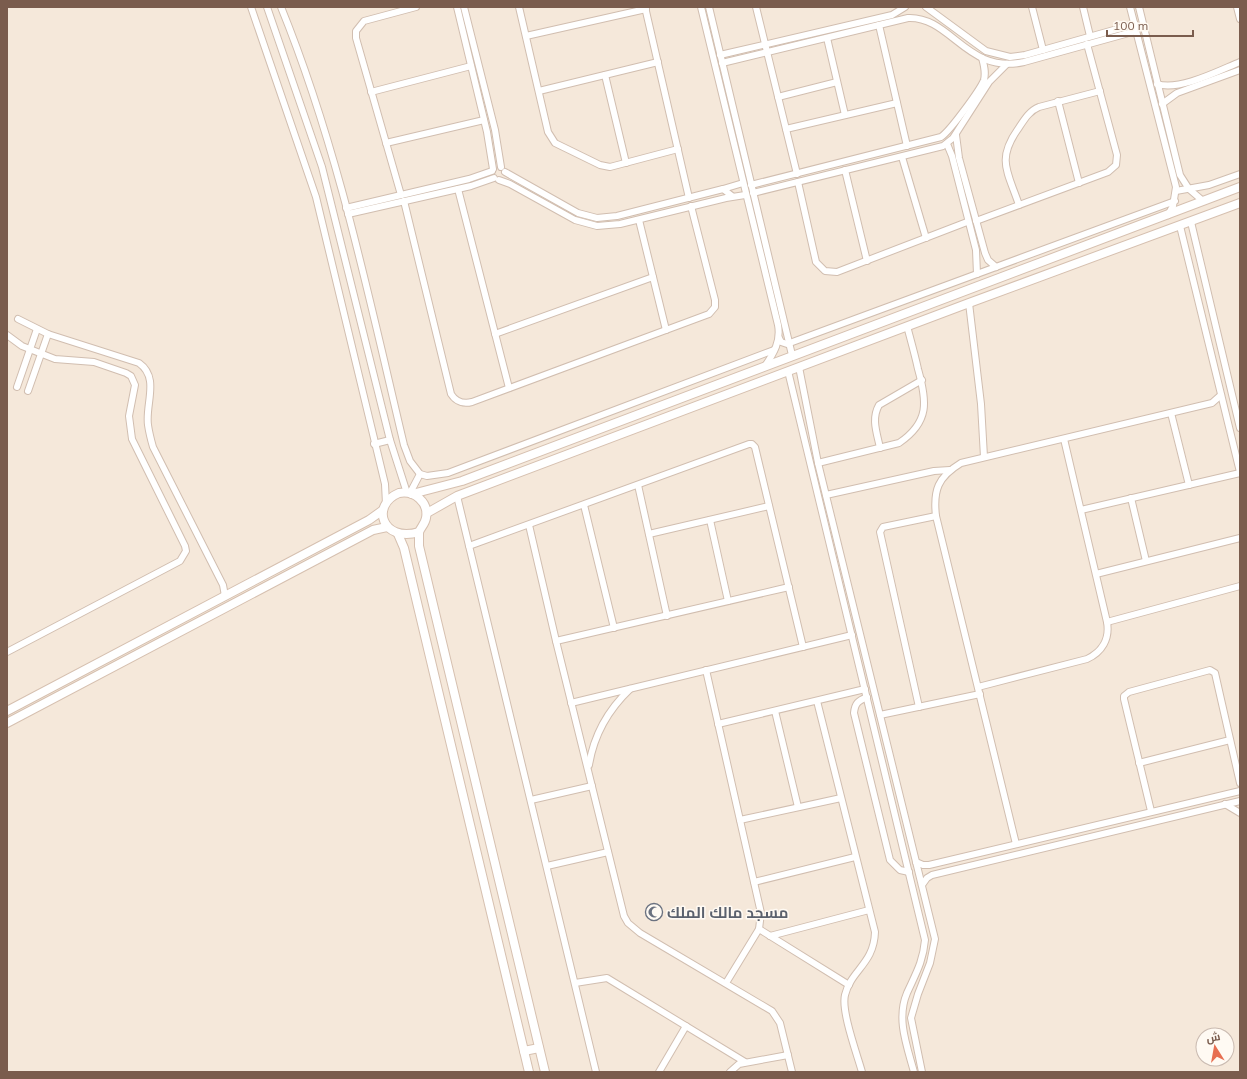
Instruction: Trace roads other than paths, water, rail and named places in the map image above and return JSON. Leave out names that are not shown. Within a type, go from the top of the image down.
[{"type":"street","points":[[251,7],[316,197],[374,444],[386,484],[384,519],[387,527],[398,534],[409,535],[419,532]]},
{"type":"street","points":[[267,7],[322,167],[390,440],[410,493],[422,501],[426,513],[425,522],[419,532],[419,546],[545,1072]]},
{"type":"street","points":[[281,7],[316,103],[347,211],[404,445],[410,461],[420,474],[428,476],[448,473],[774,350]]},
{"type":"street","points":[[416,7],[370,18],[359,26],[356,38],[403,198],[451,394],[457,400],[468,403],[709,314],[715,303],[691,206]]},
{"type":"street","points":[[457,7],[484,120],[492,170],[496,179],[575,220],[589,225],[612,226],[732,196],[745,195]]},
{"type":"street","points":[[403,198],[458,189],[504,177],[495,130],[464,7]]},
{"type":"street","points":[[519,7],[549,136],[555,143],[600,165],[610,166],[678,149]]},
{"type":"street","points":[[701,7],[742,183],[778,325],[778,338],[774,350],[765,366]]},
{"type":"street","points":[[709,7],[792,356]]},
{"type":"street","points":[[756,7],[797,174]]},
{"type":"street","points":[[720,55],[892,14],[905,7]]},
{"type":"street","points":[[926,7],[980,47],[994,54],[1018,56],[1090,36],[1135,27]]},
{"type":"street","points":[[1032,7],[1043,50]]},
{"type":"street","points":[[1083,7],[1090,36]]},
{"type":"street","points":[[1130,7],[1176,191],[1175,201],[1168,215]]},
{"type":"street","points":[[1139,7],[1180,175],[1189,190],[1203,201]]},
{"type":"street","points":[[1237,7],[1240,19]]},
{"type":"street","points":[[526,36],[646,8],[689,198]]},
{"type":"street","points":[[722,63],[908,18],[921,19],[933,24],[982,58],[1006,64],[1024,62],[1087,44],[1135,27]]},
{"type":"street","points":[[879,25],[907,146]]},
{"type":"street","points":[[827,38],[845,115]]},
{"type":"street","points":[[976,221],[1111,170],[1117,163],[1117,155],[1087,44]]},
{"type":"street","points":[[751,185],[936,139],[948,131],[982,83],[985,69],[982,58]]},
{"type":"street","points":[[538,90],[658,62]]},
{"type":"street","points":[[1157,84],[1168,86],[1180,84],[1240,62]]},
{"type":"street","points":[[753,193],[939,148],[947,144],[956,134],[993,77],[1006,64]]},
{"type":"street","points":[[371,92],[471,66]]},
{"type":"street","points":[[1162,104],[1173,95],[1240,70]]},
{"type":"street","points":[[605,75],[626,163]]},
{"type":"street","points":[[778,97],[837,82]]},
{"type":"street","points":[[1180,84],[1182,92]]},
{"type":"street","points":[[1019,205],[1006,166],[1006,148],[1031,111],[1039,106],[1100,91]]},
{"type":"street","points":[[1058,101],[1079,182]]},
{"type":"street","points":[[786,129],[897,103]]},
{"type":"street","points":[[727,120],[735,118]]},
{"type":"street","points":[[386,143],[484,120]]},
{"type":"street","points":[[956,134],[956,146],[986,257],[996,267]]},
{"type":"street","points":[[947,144],[952,156],[977,259],[977,274]]},
{"type":"street","points":[[902,157],[926,238]]},
{"type":"street","points":[[347,211],[403,198],[475,177],[492,170],[503,169],[578,212],[597,218],[617,216],[742,183]]},
{"type":"street","points":[[845,170],[867,261]]},
{"type":"street","points":[[1176,191],[1189,190],[1209,185],[1240,174]]},
{"type":"street","points":[[958,182],[965,180]]},
{"type":"street","points":[[798,182],[816,262],[825,271],[833,272],[867,261],[967,222]]},
{"type":"street","points":[[7,711],[374,518],[395,495],[462,481],[1240,188]]},
{"type":"street","points":[[458,189],[509,388]]},
{"type":"street","points":[[723,189],[732,196]]},
{"type":"street","points":[[778,338],[782,342],[789,343],[1175,201]]},
{"type":"street","points":[[426,513],[457,496],[907,326],[1240,203]]},
{"type":"street","points":[[639,220],[666,330]]},
{"type":"street","points":[[1191,222],[1222,355],[1237,400],[1240,428]]},
{"type":"street","points":[[1081,510],[1240,472],[1180,226]]},
{"type":"street","points":[[758,245],[765,243]]},
{"type":"street","points":[[977,259],[986,257]]},
{"type":"street","points":[[495,334],[653,277]]},
{"type":"street","points":[[956,294],[960,307]]},
{"type":"street","points":[[969,303],[981,404],[984,457]]},
{"type":"street","points":[[18,320],[48,334],[134,362],[147,370],[151,385],[148,425],[153,447],[223,585],[225,596]]},
{"type":"street","points":[[818,463],[900,443],[919,425],[924,413],[926,400],[907,326]]},
{"type":"street","points":[[17,388],[37,329]]},
{"type":"street","points":[[28,391],[40,353],[48,334]]},
{"type":"street","points":[[7,335],[16,343],[62,361],[94,362],[126,372],[131,376],[135,385],[129,416],[132,439],[185,546],[186,552],[180,561],[7,652]]},
{"type":"street","points":[[1213,357],[1222,355]]},
{"type":"street","points":[[799,367],[804,401],[818,463],[935,939],[930,963],[918,994],[911,1018],[918,1072]]},
{"type":"street","points":[[788,371],[925,940],[920,967],[907,994],[902,1018],[903,1029],[918,1072]]},
{"type":"street","points":[[880,448],[875,422],[875,416],[879,405],[922,380]]},
{"type":"street","points":[[1016,844],[936,516],[934,502],[942,479],[950,470],[960,463],[1212,403],[1221,394]]},
{"type":"street","points":[[796,403],[804,401]]},
{"type":"street","points":[[1212,403],[1224,407]]},
{"type":"street","points":[[1171,413],[1189,485]]},
{"type":"street","points":[[978,687],[1091,657],[1104,644],[1108,636],[1107,622],[1064,439]]},
{"type":"street","points":[[374,444],[390,440]]},
{"type":"street","points":[[469,546],[750,444],[755,447],[803,647]]},
{"type":"street","points":[[826,495],[934,471],[950,470]]},
{"type":"street","points":[[410,493],[420,474]]},
{"type":"street","points":[[638,485],[667,616]]},
{"type":"street","points":[[457,496],[596,1072]]},
{"type":"street","points":[[1131,498],[1146,560]]},
{"type":"street","points":[[584,504],[614,628]]},
{"type":"street","points":[[649,534],[769,506]]},
{"type":"street","points":[[919,707],[880,532],[884,527],[936,516]]},
{"type":"street","points":[[710,520],[728,601]]},
{"type":"street","points":[[528,525],[624,916],[628,923],[640,933],[772,1011],[780,1023],[792,1072]]},
{"type":"street","points":[[7,723],[373,530],[387,527]]},
{"type":"street","points":[[343,534],[349,543]]},
{"type":"street","points":[[398,534],[404,548],[529,1072]]},
{"type":"street","points":[[1096,574],[1146,560],[1240,538]]},
{"type":"street","points":[[1107,622],[1240,586]]},
{"type":"street","points":[[556,642],[789,587]]},
{"type":"street","points":[[571,703],[852,635]]},
{"type":"street","points":[[133,645],[138,654]]},
{"type":"street","points":[[706,670],[761,913],[760,929],[726,983]]},
{"type":"street","points":[[1151,811],[1124,699],[1126,693],[1210,670],[1213,671],[1216,675],[1240,783]]},
{"type":"street","points":[[588,768],[593,746],[601,725],[614,706],[630,688]]},
{"type":"street","points":[[718,724],[865,689]]},
{"type":"street","points":[[880,715],[980,694]]},
{"type":"street","points":[[867,697],[858,701],[854,706],[854,713],[890,860],[900,870],[909,872]]},
{"type":"street","points":[[817,701],[875,932],[872,953],[849,985],[845,994],[845,1008],[862,1072]]},
{"type":"street","points":[[775,711],[798,807]]},
{"type":"street","points":[[878,741],[885,739]]},
{"type":"street","points":[[1139,763],[1230,740]]},
{"type":"street","points":[[531,800],[592,786]]},
{"type":"street","points":[[916,862],[923,865],[929,865],[1240,791]]},
{"type":"street","points":[[740,820],[841,798]]},
{"type":"street","points":[[922,885],[927,878],[932,875],[1240,801]]},
{"type":"street","points":[[1225,804],[1240,812]]},
{"type":"street","points":[[547,866],[608,852]]},
{"type":"street","points":[[754,882],[855,857]]},
{"type":"street","points":[[770,936],[869,910]]},
{"type":"street","points":[[760,929],[849,985]]},
{"type":"street","points":[[575,983],[607,978],[745,1062]]},
{"type":"street","points":[[659,1072],[686,1026]]},
{"type":"street","points":[[524,1051],[539,1048]]},
{"type":"street","points":[[730,1072],[734,1067],[745,1062],[788,1055]]},
{"type":"place","name":"مسجد مالك الملك","points":[[654,912]]}]
